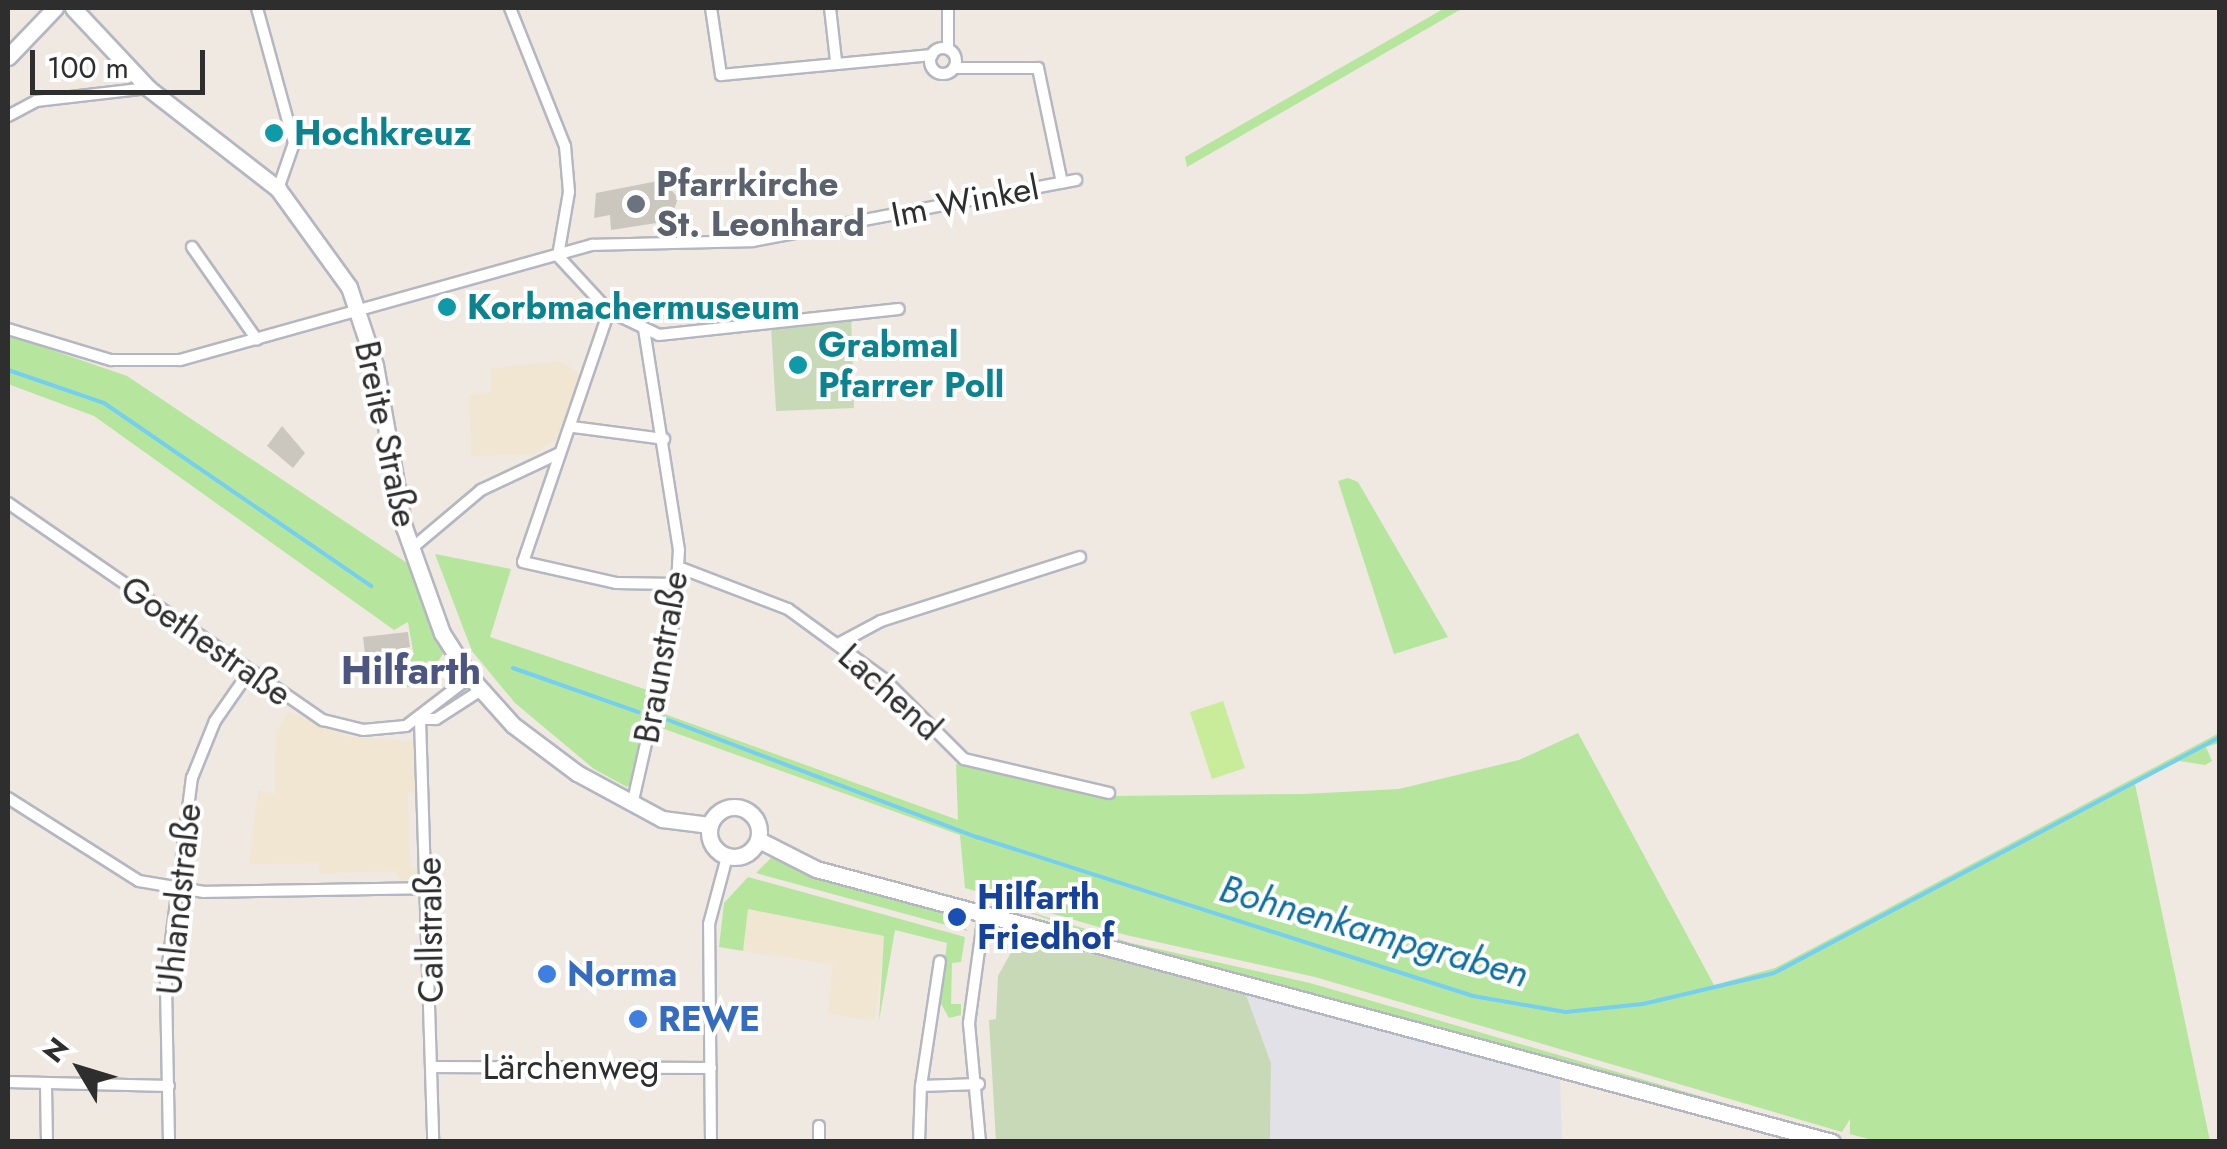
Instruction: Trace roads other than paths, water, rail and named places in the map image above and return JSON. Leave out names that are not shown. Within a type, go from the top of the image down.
[{"type":"main road","points":[[8,57],[55,8]]},
{"type":"main road","name":"Breite Straße","points":[[73,8],[148,88],[278,188],[312,226],[357,307],[411,549],[442,632],[475,684],[541,747],[632,805],[662,820],[710,825]]},
{"type":"main road","points":[[742,808],[757,820],[759,840],[748,854],[727,857],[713,846],[710,825],[722,810],[742,808]]},
{"type":"main road","points":[[759,840],[816,869],[1832,1142]]},
{"type":"street","points":[[257,8],[294,144],[278,188]]},
{"type":"street","points":[[510,8],[565,146],[569,192],[558,256],[609,312],[644,330],[682,336],[899,309]]},
{"type":"street","points":[[711,8],[721,76],[932,54],[948,49]]},
{"type":"street","points":[[830,8],[836,61]]},
{"type":"street","points":[[948,8],[948,49],[954,68]]},
{"type":"street","points":[[932,54],[935,71],[1038,68],[1062,183]]},
{"type":"street","points":[[8,116],[36,101],[148,88]]},
{"type":"street","name":"Im Winkel","points":[[8,329],[130,362],[180,360],[357,307],[592,245],[753,241],[1076,180]]},
{"type":"street","points":[[192,247],[257,340]]},
{"type":"street","points":[[609,312],[524,562],[616,582],[676,584]]},
{"type":"street","name":"Braunstraße","points":[[632,805],[678,567],[664,440],[644,330]]},
{"type":"street","points":[[573,427],[664,440]]},
{"type":"street","points":[[411,549],[481,490],[560,453]]},
{"type":"street","name":"Goethestraße","points":[[8,504],[249,672],[345,728],[389,730],[420,719],[475,684]]},
{"type":"street","points":[[838,644],[882,621],[1080,557]]},
{"type":"street","name":"Lachend","points":[[678,567],[757,592],[838,644],[964,760],[1109,793]]},
{"type":"street","name":"Uhlandstraße","points":[[170,1142],[166,980],[176,887],[202,748],[249,672]]},
{"type":"street","name":"Goethestraße","points":[[420,719],[436,720],[475,684]]},
{"type":"street","name":"Callstraße","points":[[420,719],[430,888],[433,1142]]},
{"type":"street","points":[[8,798],[102,864],[176,887],[430,888]]},
{"type":"street","points":[[712,1142],[709,924],[727,857]]},
{"type":"street","points":[[980,1142],[979,1084],[969,1022],[984,912]]},
{"type":"street","points":[[919,1142],[921,1086],[940,961]]},
{"type":"street","name":"Lärchenweg","points":[[431,1067],[711,1068]]},
{"type":"street","points":[[8,1082],[46,1086],[169,1086]]},
{"type":"street","points":[[921,1086],[979,1084]]},
{"type":"street","points":[[46,1086],[47,1142]]},
{"type":"street","points":[[819,1126],[819,1142]]},
{"type":"waterway","name":"Bohnenkampgraben","points":[[8,370],[104,403],[371,586]]},
{"type":"waterway","name":"Bohnenkampgraben","points":[[513,668],[638,712]]},
{"type":"waterway","name":"Bohnenkampgraben","points":[[663,718],[977,837],[1473,996],[1566,1012],[1643,1004],[1774,973],[2220,737]]},
{"type":"place","name":"Hochkreuz","points":[[274,133]]},
{"type":"place","name":"Pfarrkirche St. Leonhard","points":[[636,204]]},
{"type":"place","name":"Korbmachermuseum","points":[[447,307]]},
{"type":"place","name":"Grabmal Pfarrer Poll","points":[[798,365]]},
{"type":"place","name":"Hilfarth Friedhof","points":[[957,917]]},
{"type":"place","name":"Norma","points":[[547,974]]},
{"type":"place","name":"REWE","points":[[638,1019]]},
{"type":"district","name":"Hilfarth","points":[[411,670]]}]
